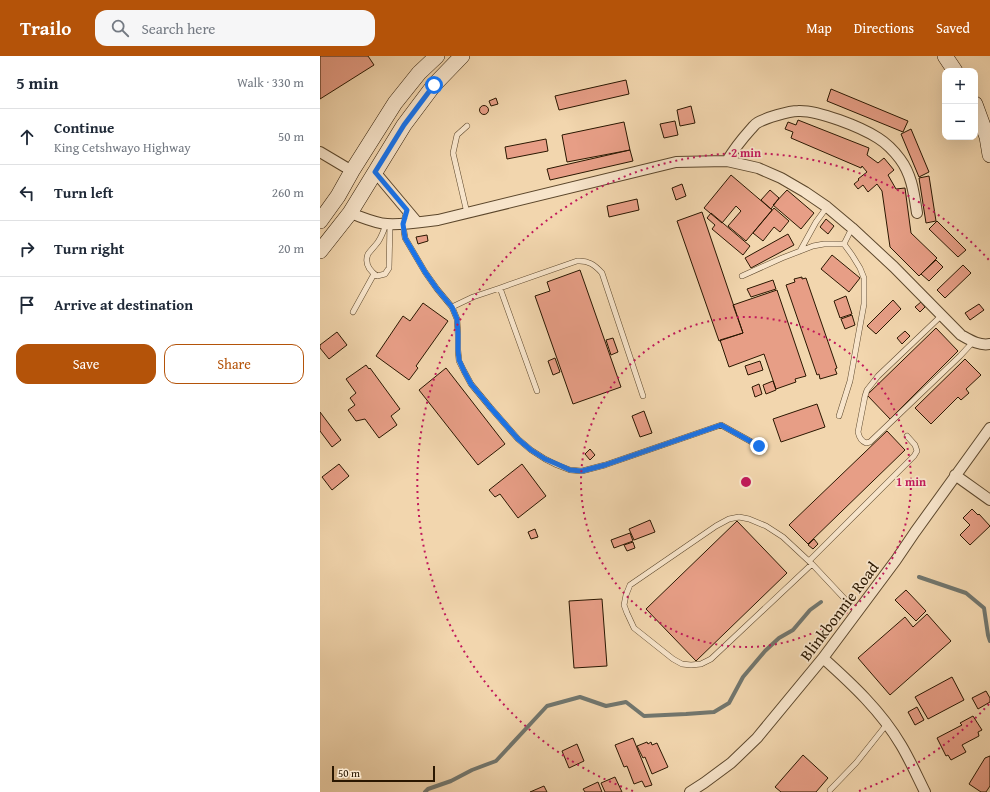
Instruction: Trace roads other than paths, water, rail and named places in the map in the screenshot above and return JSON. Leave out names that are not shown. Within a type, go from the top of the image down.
[{"type":"main road","points":[[320,221],[338,196],[395,103],[418,74],[436,56]]},
{"type":"main road","points":[[320,251],[350,213],[404,125],[434,85],[462,56]]},
{"type":"main road","points":[[945,56],[953,68]]},
{"type":"main road","points":[[978,113],[986,136],[990,156]]},
{"type":"street","points":[[727,161],[736,146],[758,122],[781,114],[798,111],[817,113],[850,124],[877,138],[892,149],[906,168],[912,184],[917,213]]},
{"type":"street","points":[[320,152],[352,172]]},
{"type":"street","points":[[350,213],[374,222],[388,224],[438,220],[676,162],[727,161],[758,168],[775,175],[805,192],[827,207],[852,228],[894,268],[961,335],[979,344],[990,344]]},
{"type":"street","points":[[375,172],[417,222]]},
{"type":"street","name":"Blinkbonnie Road","points":[[690,792],[731,763],[757,738],[823,658],[896,560],[990,428]]},
{"type":"street","points":[[955,476],[990,500]]},
{"type":"street","points":[[823,658],[851,682],[887,724],[901,745],[925,792]]},
{"type":"lane","points":[[467,126],[457,135],[453,154],[468,213]]},
{"type":"lane","points":[[800,251],[816,222],[827,207]]},
{"type":"lane","points":[[407,210],[403,224],[405,238],[437,289],[452,307],[457,319],[459,360],[464,371],[471,384],[518,439],[531,450],[545,459],[570,470],[582,471],[605,465],[721,425],[759,446]]},
{"type":"lane","points":[[388,224],[389,268],[385,274],[378,276],[369,269],[367,259],[368,254],[378,242],[388,224]]},
{"type":"lane","points":[[844,244],[852,228]]},
{"type":"lane","points":[[742,276],[813,246],[824,244],[844,244]]},
{"type":"lane","points":[[839,416],[850,381],[864,304],[864,278],[860,268],[844,244]]},
{"type":"lane","points":[[452,307],[474,297],[577,261],[582,260],[590,262],[602,273],[643,396]]},
{"type":"lane","points":[[353,312],[374,274]]},
{"type":"lane","points":[[500,288],[537,391]]},
{"type":"lane","points":[[942,315],[878,376],[867,390],[858,432],[859,438],[863,442],[870,442],[973,342]]},
{"type":"lane","points":[[857,612],[810,563],[783,537],[766,526],[749,519],[739,517],[729,519],[710,530],[630,585],[624,605],[634,628],[673,659],[682,664],[691,665],[701,664],[711,659],[810,563],[914,456],[917,451],[916,445],[907,436]]},
{"type":"lane","points":[[830,790],[856,763],[887,724]]},
{"type":"waterway","points":[[919,577],[966,593],[984,608],[990,641]]},
{"type":"waterway","points":[[425,792],[428,789],[451,781],[472,770],[496,761],[547,706],[580,697],[606,706],[626,702],[644,716],[714,712],[729,703],[743,677],[765,651],[779,638],[793,630],[810,610],[821,602]]}]
